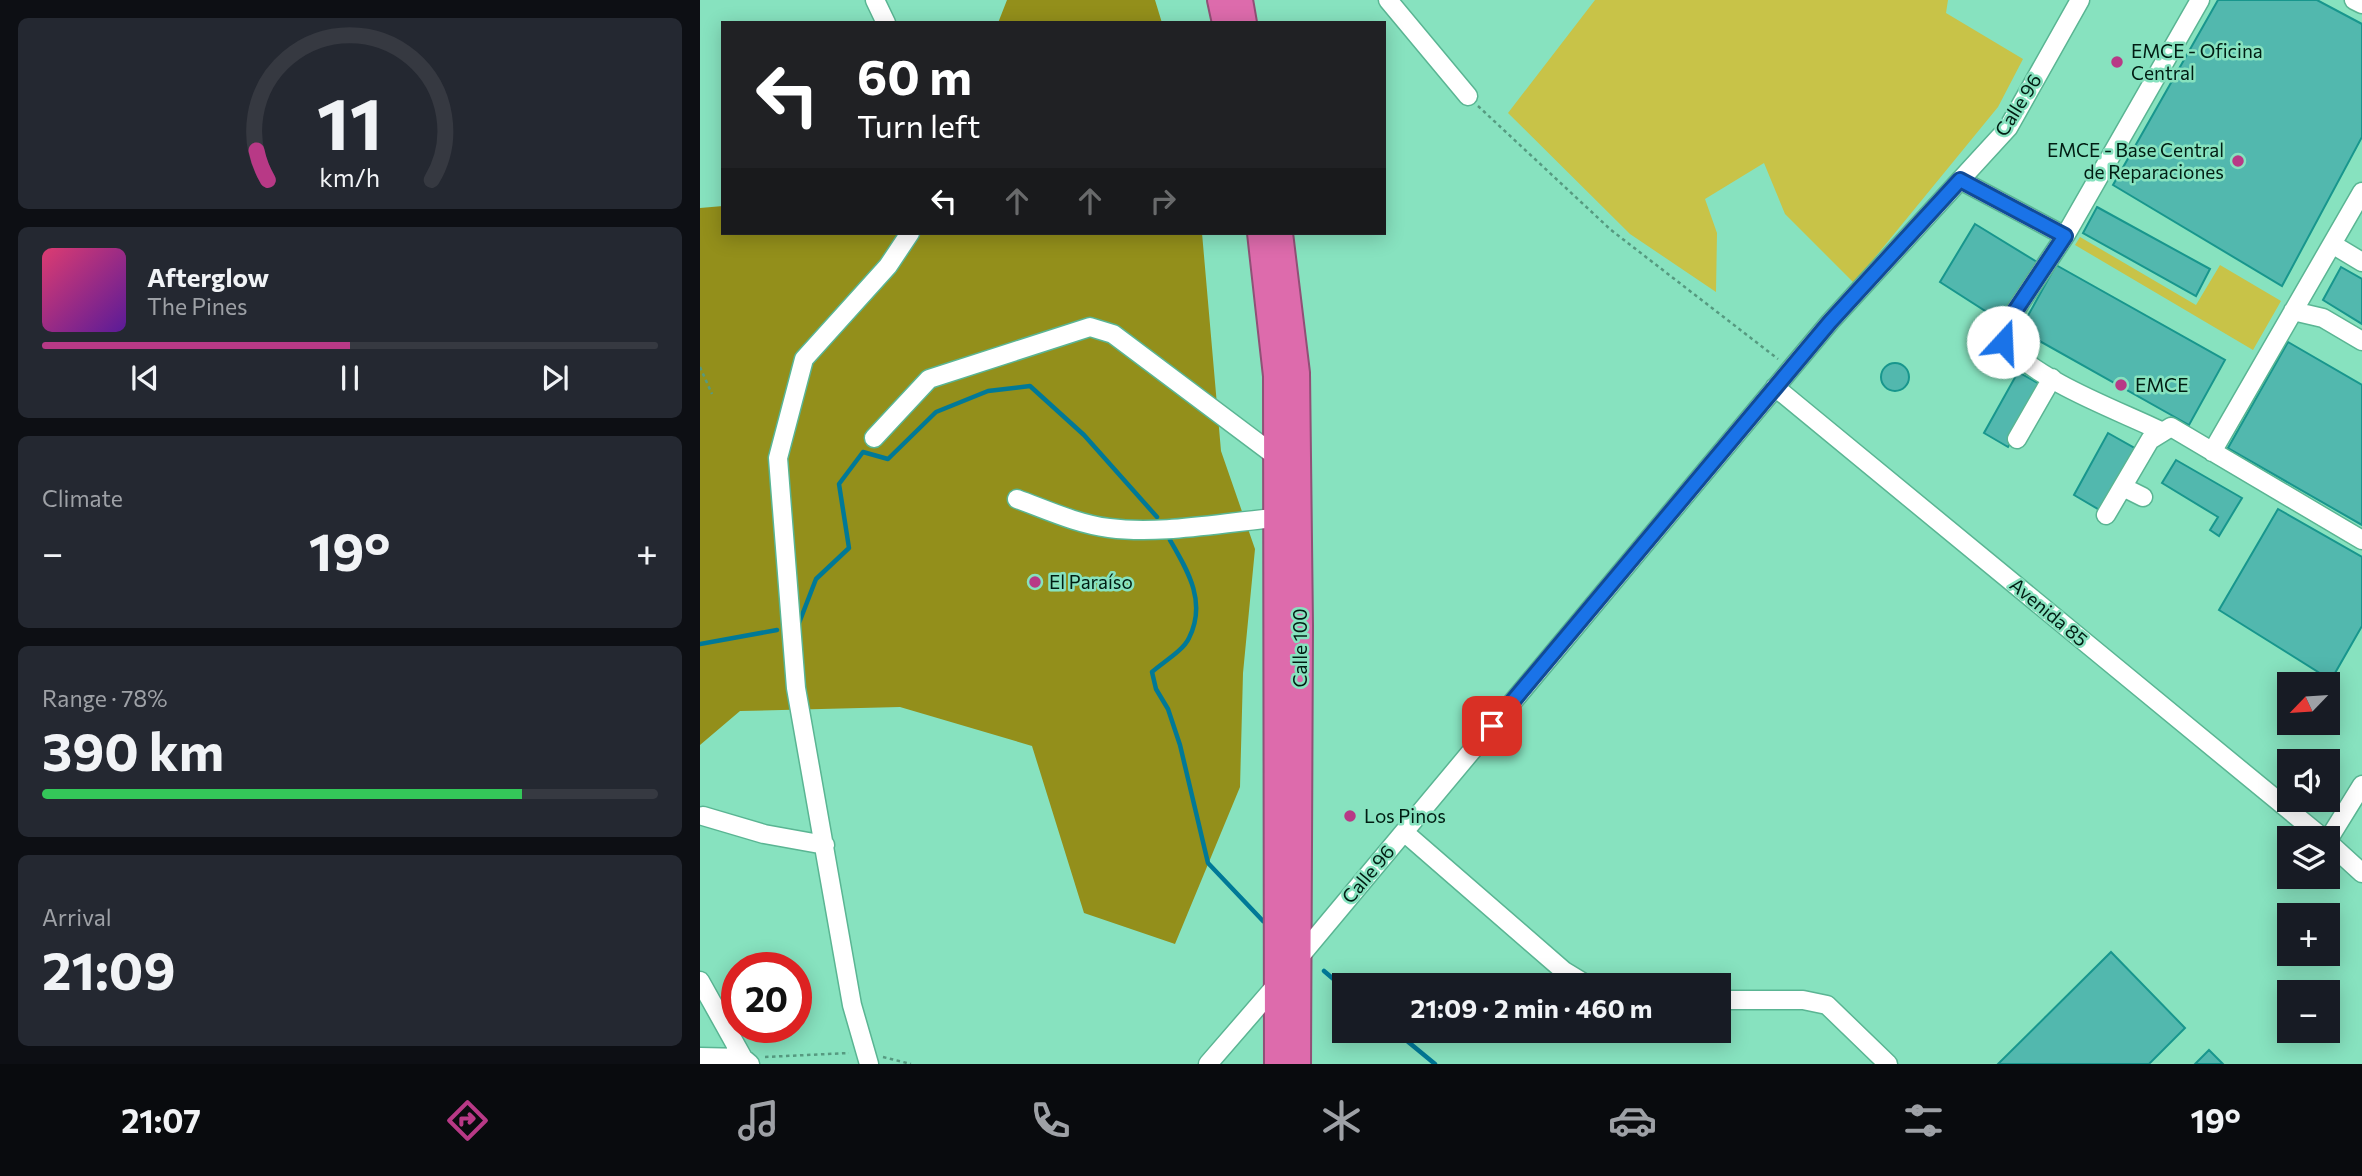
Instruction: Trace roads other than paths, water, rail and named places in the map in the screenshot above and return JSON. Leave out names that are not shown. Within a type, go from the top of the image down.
[{"type":"highway","points":[[1220,0],[1225,21]]},
{"type":"highway","points":[[1240,0],[1244,21]]},
{"type":"highway","name":"Calle 100","points":[[1259,235],[1276,376],[1279,982],[1277,1064]]},
{"type":"highway","name":"Calle 100","points":[[1280,235],[1297,373],[1301,956],[1298,1064]]},
{"type":"street","points":[[876,0],[885,21]]},
{"type":"street","points":[[1388,0],[1468,96]]},
{"type":"street","name":"Calle 96","points":[[1208,1064],[1790,368],[2008,128],[2080,0]]},
{"type":"street","points":[[2163,432],[2052,378],[2012,352],[2003,342],[2003,329],[2065,236],[2200,0]]},
{"type":"street","points":[[2354,0],[2362,4]]},
{"type":"street","points":[[1960,180],[2065,236]]},
{"type":"street","points":[[2213,452],[2362,192]]},
{"type":"street","points":[[867,1058],[852,1005],[796,688],[784,569],[778,458],[804,359],[888,266],[909,235]]},
{"type":"street","points":[[2332,244],[2362,262]]},
{"type":"street","points":[[2293,312],[2323,318],[2362,341]]},
{"type":"street","points":[[874,438],[929,379],[1090,327],[1113,334],[1277,457]]},
{"type":"street","points":[[2017,439],[2052,378]]},
{"type":"street","name":"Avenida 85","points":[[1775,387],[2309,826]]},
{"type":"street","points":[[2106,515],[2150,440],[2171,427],[2362,540]]},
{"type":"street","points":[[2123,486],[2143,497]]},
{"type":"street","points":[[1017,499],[1093,525],[1112,528],[1184,526],[1277,518]]},
{"type":"street","points":[[2335,826],[2362,785]]},
{"type":"street","points":[[703,816],[764,834],[825,845]]},
{"type":"street","points":[[1404,832],[1567,973]]},
{"type":"street","name":"Avenida 85","points":[[2340,853],[2362,873]]},
{"type":"street","points":[[700,981],[746,1061]]},
{"type":"street","points":[[1731,1000],[1803,1000],[1827,1005],[1888,1064]]},
{"type":"street","points":[[700,1057],[746,1061]]},
{"type":"waterway","points":[[799,623],[816,579],[849,548],[839,484],[863,452],[888,459],[936,412],[988,391],[1030,386],[1084,435],[1157,517]]},
{"type":"waterway","points":[[1170,540],[1189,575],[1196,599],[1196,612],[1186,643],[1152,672],[1156,689],[1168,709],[1180,745],[1208,863],[1263,921]]},
{"type":"waterway","points":[[700,644],[777,630]]},
{"type":"waterway","points":[[1324,971],[1332,978]]},
{"type":"waterway","points":[[1410,1043],[1435,1064]]},
{"type":"place","name":"EMCE - Oficina Central","points":[[2117,62]]},
{"type":"place","name":"EMCE - Base Central de Reparaciones","points":[[2238,161]]},
{"type":"place","name":"EMCE","points":[[2121,385]]},
{"type":"place","name":"El Paraíso","points":[[1035,582]]},
{"type":"place","name":"Los Pinos","points":[[1350,816]]}]
